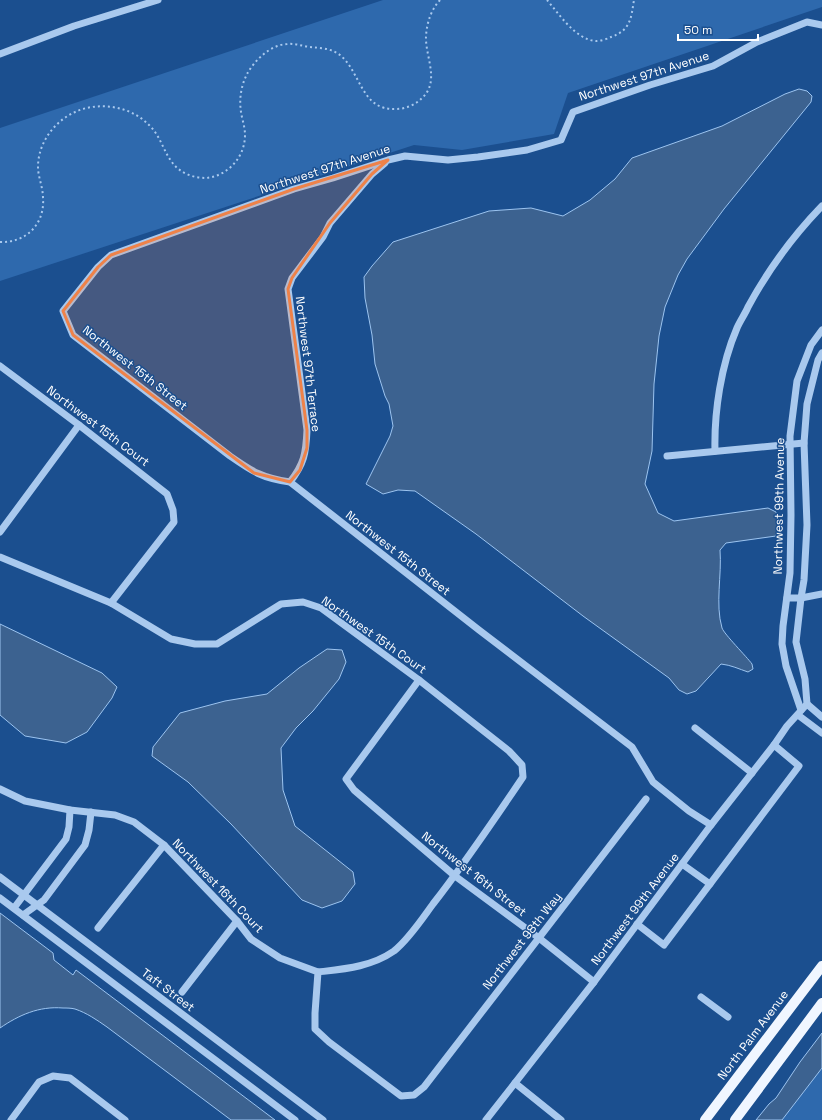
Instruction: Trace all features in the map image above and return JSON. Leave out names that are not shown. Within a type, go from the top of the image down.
[{"type":"main road","name":"North Palm Avenue","points":[[705,1120],[821,971]]},
{"type":"main road","points":[[735,1120],[822,1003]]},
{"type":"street","points":[[0,54],[74,26],[158,0]]},
{"type":"street","name":"Northwest 97th Avenue","points":[[63,311],[98,267],[111,255],[294,189],[388,160],[404,156],[448,160],[478,157],[527,150],[560,140],[573,112],[650,85],[713,66],[756,42],[807,22],[822,25]]},
{"type":"street","name":"Northwest 97th Terrace","points":[[290,482],[300,470],[307,448],[307,430],[288,289],[292,278],[323,237],[330,223],[372,174],[388,160]]},
{"type":"street","points":[[715,451],[716,417],[722,378],[737,328],[761,282],[796,235],[822,206]]},
{"type":"street","name":"Northwest 15th Street","points":[[63,311],[73,335],[254,473],[272,480],[290,482],[479,630],[632,747],[653,782],[663,792],[689,812],[711,825]]},
{"type":"street","name":"Northwest 99th Avenue","points":[[800,713],[786,666],[782,644],[790,574],[792,515],[790,444],[797,381],[811,345],[822,330]]},
{"type":"street","name":"Northwest 99th Avenue","points":[[486,1120],[594,982],[787,726],[807,704],[805,679],[796,642],[804,580],[808,525],[804,443],[807,404],[818,360],[822,353]]},
{"type":"street","name":"Northwest 15th Court","points":[[0,366],[79,424],[167,494],[173,510],[174,522],[110,603],[170,639],[195,644],[217,644],[281,604],[303,602],[321,608],[419,680],[509,751],[522,765],[523,777],[455,876]]},
{"type":"street","points":[[0,532],[79,424]]},
{"type":"street","points":[[667,456],[804,443]]},
{"type":"street","points":[[0,556],[110,603]]},
{"type":"street","points":[[787,598],[801,598],[822,594]]},
{"type":"street","name":"Northwest 16th Street","points":[[419,680],[346,778],[354,790],[455,876],[539,938],[594,982]]},
{"type":"street","points":[[807,704],[822,717]]},
{"type":"street","points":[[800,713],[822,734]]},
{"type":"street","points":[[696,728],[752,772]]},
{"type":"street","points":[[637,924],[664,945],[799,766],[774,745]]},
{"type":"street","name":"Northwest 16th Court","points":[[0,789],[25,801],[70,810],[115,815],[134,822],[164,845],[237,921],[251,939],[280,958],[318,972]]},
{"type":"street","name":"Northwest 98th Way","points":[[318,972],[315,1029],[329,1042],[401,1096],[414,1096],[424,1086],[646,799]]},
{"type":"street","points":[[14,908],[66,839],[70,810]]},
{"type":"street","points":[[23,915],[44,900],[85,845],[89,830],[91,812]]},
{"type":"street","points":[[98,928],[164,845]]},
{"type":"street","points":[[682,864],[710,884]]},
{"type":"street","points":[[318,972],[352,968],[370,963],[394,950],[414,930],[455,876]]},
{"type":"street","name":"Taft Street","points":[[0,877],[323,1120]]},
{"type":"street","points":[[0,898],[295,1120]]},
{"type":"street","points":[[182,992],[237,921]]},
{"type":"street","points":[[701,997],[728,1017]]},
{"type":"street","points":[[10,1120],[39,1082],[53,1076],[70,1078],[124,1120]]},
{"type":"street","points":[[515,1084],[561,1120]]},
{"type":"path","points":[[0,242],[8,242],[24,237],[37,225],[41,217],[43,206],[43,196],[38,167],[44,142],[58,122],[78,110],[104,106],[117,107],[130,112],[150,126],[170,162],[176,169],[194,177],[207,178],[218,175],[237,161],[243,148],[245,135],[240,101],[242,85],[257,60],[272,48],[280,45],[292,44],[333,50],[347,62],[367,97],[374,103],[391,110],[412,106],[426,94],[430,85],[432,76],[426,36],[432,10],[440,0]]},
{"type":"path","points":[[547,0],[573,30],[590,40],[597,41],[616,36],[628,26],[634,0]]},
{"type":"highlighted area","points":[[388,160],[372,174],[330,223],[292,278],[288,289],[307,430],[307,448],[300,470],[290,482],[254,473],[73,335],[63,311],[98,267],[111,255],[294,189]]},
{"type":"shaded area","points":[[383,0],[822,0],[822,7],[568,93],[554,134],[462,150],[414,145],[0,281],[0,128]]},
{"type":"shaded area","points":[[799,89],[807,91],[812,96],[811,102],[724,209],[687,259],[678,275],[665,307],[659,336],[654,384],[652,451],[645,484],[658,513],[674,521],[768,508],[776,512],[779,521],[776,536],[726,543],[720,550],[719,609],[722,628],[752,664],[753,669],[748,672],[732,666],[721,664],[696,691],[687,694],[679,690],[669,678],[583,616],[476,534],[415,491],[398,490],[383,494],[366,484],[390,436],[393,426],[389,404],[375,364],[372,335],[365,298],[364,277],[393,242],[489,211],[531,208],[563,216],[590,200],[615,179],[632,158],[722,126],[785,94]]},
{"type":"shaded area","points":[[0,624],[102,673],[117,687],[112,698],[87,732],[66,743],[25,736],[0,715]]},
{"type":"shaded area","points":[[327,649],[342,650],[346,662],[339,679],[313,711],[296,728],[281,748],[283,790],[295,826],[353,872],[355,884],[342,901],[322,908],[302,900],[231,824],[188,782],[152,756],[153,747],[180,713],[225,701],[267,694],[299,668]]},
{"type":"shaded area","points":[[0,913],[53,953],[54,960],[73,975],[76,970],[275,1120],[231,1120],[96,1019],[75,1009],[46,1008],[30,1012],[14,1019],[0,1028]]},
{"type":"shaded area","points":[[822,1033],[822,1068],[782,1120],[756,1120],[776,1098],[800,1062]]},
{"type":"shaded area","points":[[822,1068],[822,1120],[782,1120]]}]
